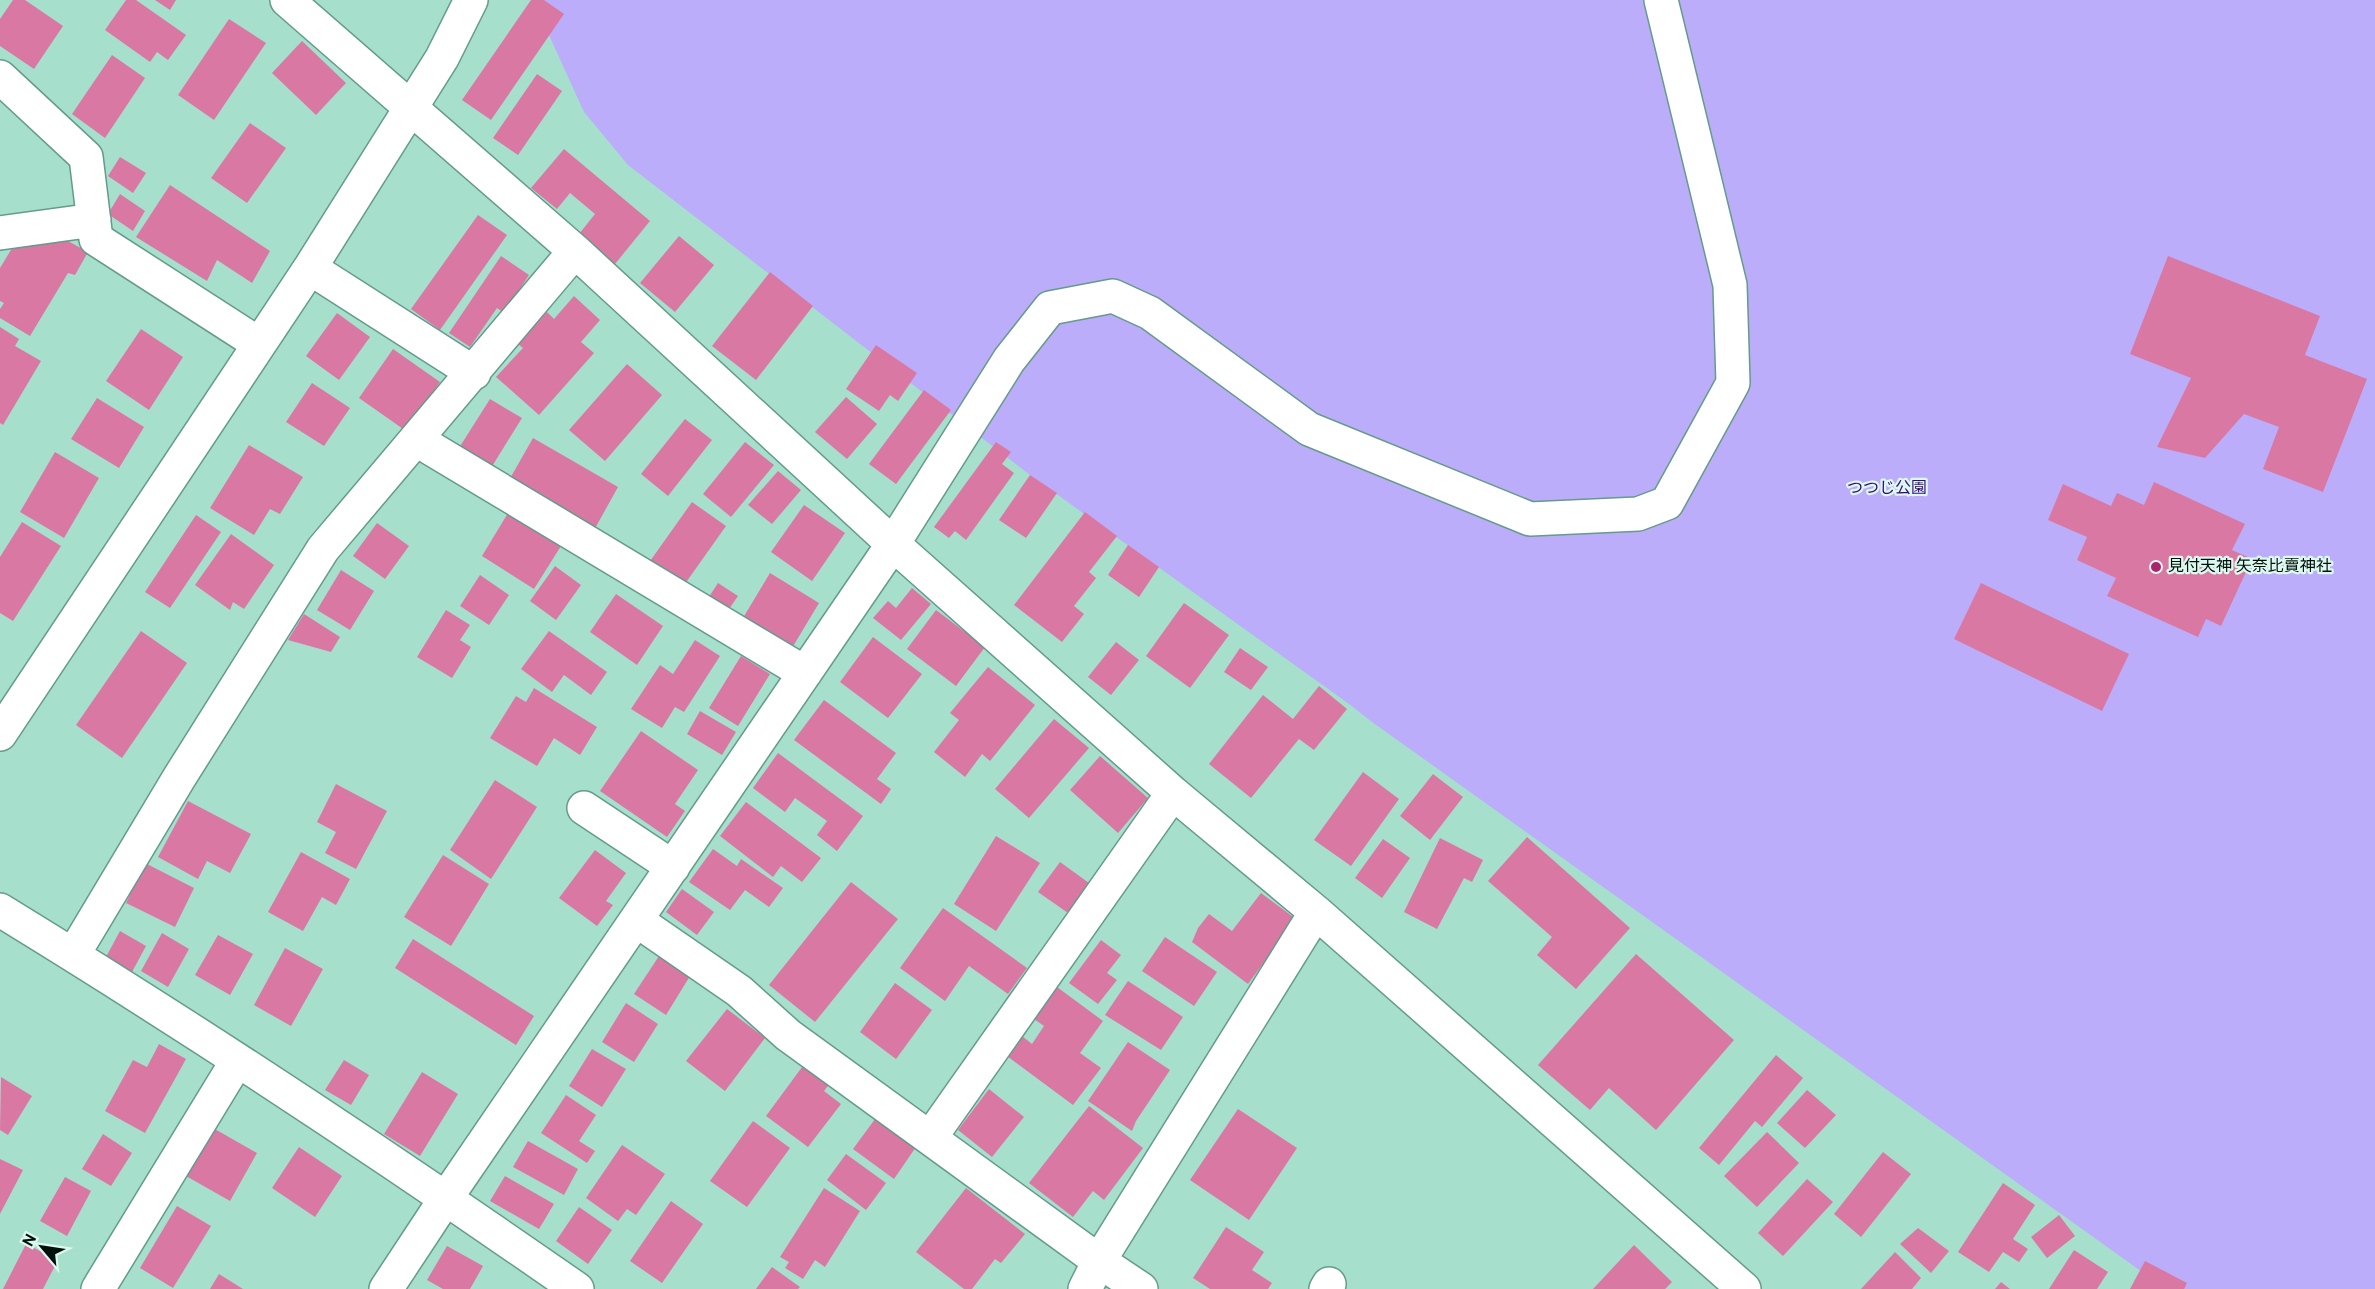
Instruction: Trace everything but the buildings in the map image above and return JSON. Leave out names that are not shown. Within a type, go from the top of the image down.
[{"type":"street","points":[[287,0],[575,251],[893,544],[1173,793],[1316,912],[1744,1289]]},
{"type":"street","points":[[0,735],[310,268],[442,58],[471,0]]},
{"type":"street","points":[[386,1289],[893,544],[1009,360],[1050,308],[1113,296],[1150,313],[1309,429],[1530,519],[1638,514],[1666,503],[1733,383],[1730,285],[1661,0]]},
{"type":"street","points":[[0,77],[86,157],[96,239],[259,344]]},
{"type":"street","points":[[0,233],[94,220]]},
{"type":"street","points":[[73,955],[179,778],[323,549],[575,251]]},
{"type":"street","points":[[310,268],[474,373]]},
{"type":"street","points":[[417,440],[805,673]]},
{"type":"street","points":[[930,1138],[1173,793]]},
{"type":"street","points":[[584,808],[673,867]]},
{"type":"street","points":[[0,910],[446,1198],[577,1289]]},
{"type":"street","points":[[1092,1275],[1316,912]]},
{"type":"street","points":[[636,920],[739,991],[788,1035],[930,1138],[1092,1275],[1141,1289]]},
{"type":"street","points":[[98,1289],[237,1061]]},
{"type":"green space","name":"つつじ公園","points":[[533,0],[2375,0],[2375,1289],[2166,1289],[1030,475],[628,165],[584,112]]},
{"type":"place","name":"見付天神 矢奈比賣神社","points":[[2156,567]]}]
